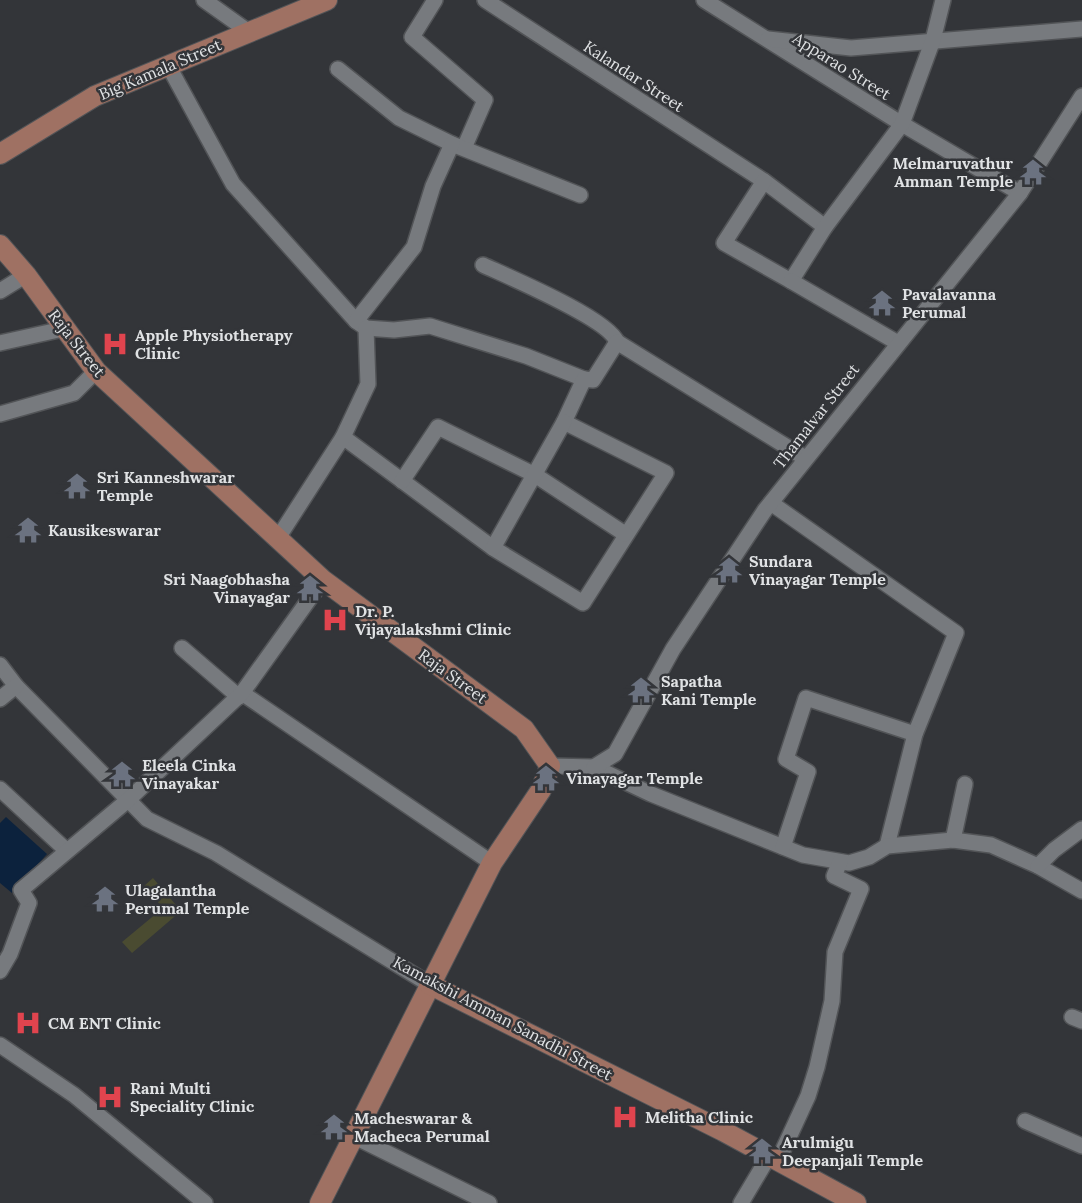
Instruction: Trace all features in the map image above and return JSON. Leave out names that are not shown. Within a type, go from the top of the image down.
[{"type":"main road","name":"Big Kamala Street","points":[[0,154],[95,96],[327,0]]},
{"type":"main road","name":"Raja Street","points":[[0,245],[26,275],[96,371],[323,580],[524,729],[550,766]]},
{"type":"main road","points":[[320,1203],[492,863],[541,790],[550,766]]},
{"type":"main road","name":"Kamakshi Amman Sanadhi Street","points":[[429,984],[856,1203]]},
{"type":"street","points":[[204,0],[249,32]]},
{"type":"street","points":[[361,325],[414,247],[433,186],[485,100],[412,37],[435,0]]},
{"type":"street","name":"Kalandar Street","points":[[485,0],[764,181],[825,227]]},
{"type":"street","points":[[933,40],[943,0]]},
{"type":"street","name":"Apparao Street","points":[[711,2],[764,38],[902,124],[1020,193]]},
{"type":"street","name":"Apparao Street","points":[[764,38],[850,48],[1082,29]]},
{"type":"street","name":"Apparao Street","points":[[902,124],[933,40]]},
{"type":"street","points":[[168,65],[233,184],[361,325],[368,384],[343,437],[278,538]]},
{"type":"street","points":[[338,69],[399,118],[458,146],[580,195]]},
{"type":"street","name":"Thamalvar Street","points":[[594,768],[615,754],[673,649],[771,503],[1020,193],[1082,96]]},
{"type":"street","points":[[791,281],[825,227],[902,124]]},
{"type":"street","points":[[764,181],[723,243],[898,343]]},
{"type":"street","points":[[483,265],[574,309],[612,333],[617,342],[805,458]]},
{"type":"street","points":[[0,291],[26,275]]},
{"type":"street","points":[[361,325],[394,330],[430,326],[526,356],[584,379],[593,380],[617,342]]},
{"type":"street","points":[[0,343],[63,328]]},
{"type":"street","points":[[0,414],[74,393],[96,371]]},
{"type":"street","points":[[493,548],[564,422],[584,379]]},
{"type":"street","points":[[343,437],[493,548],[583,603],[666,472],[564,422]]},
{"type":"street","points":[[402,481],[438,427],[535,475],[625,534]]},
{"type":"street","points":[[771,503],[956,633],[915,734],[887,846]]},
{"type":"street","points":[[0,971],[10,954],[29,903],[21,890],[128,800],[240,695],[323,580]]},
{"type":"street","points":[[183,648],[240,695],[492,863]]},
{"type":"street","name":"Kamakshi Amman Sanadhi Street","points":[[0,665],[16,686],[147,819],[216,853],[429,984]]},
{"type":"street","points":[[0,699],[16,686]]},
{"type":"street","points":[[783,847],[808,772],[786,759],[806,698],[915,734]]},
{"type":"street","points":[[550,766],[594,768],[651,794],[803,855],[849,863],[869,857],[887,846],[952,840],[991,845],[1038,866],[1082,891]]},
{"type":"street","points":[[952,840],[965,784]]},
{"type":"street","points":[[0,789],[66,850]]},
{"type":"street","points":[[1038,866],[1054,849],[1082,828]]},
{"type":"street","points":[[741,1203],[773,1159],[808,1096],[817,1067],[832,1000],[835,952],[861,889],[834,876],[840,862]]},
{"type":"street","points":[[0,1045],[74,1095],[205,1203]]},
{"type":"street","points":[[1024,1121],[1082,1146]]},
{"type":"street","points":[[355,1137],[489,1203]]},
{"type":"green space","points":[[153,878],[181,911],[132,953],[122,942],[163,908],[144,886]]},
{"type":"water","points":[[6,817],[47,854],[12,893],[0,883],[0,823]]},
{"type":"place","name":"Melmaruvathur Amman Temple","points":[[1033,172]]},
{"type":"place","name":"Pavalavanna Perumal","points":[[882,303]]},
{"type":"place","name":"Apple Physiotherapy Clinic","points":[[115,344]]},
{"type":"place","name":"Sri Kanneshwarar Temple","points":[[77,486]]},
{"type":"place","name":"Kausikeswarar","points":[[28,530]]},
{"type":"place","name":"Sundara Vinayagar Temple","points":[[729,570]]},
{"type":"place","name":"Sri Naagobhasha Vinayagar","points":[[310,588]]},
{"type":"place","name":"Dr. P. Vijayalakshmi Clinic","points":[[335,620]]},
{"type":"place","name":"Sapatha Kani Temple","points":[[641,690]]},
{"type":"place","name":"Eleela Cinka Vinayakar","points":[[122,774]]},
{"type":"place","name":"Vinayagar Temple","points":[[546,778]]},
{"type":"place","name":"Ulagalantha Perumal Temple","points":[[105,899]]},
{"type":"place","name":"CM ENT Clinic","points":[[28,1023]]},
{"type":"place","name":"Rani Multi Speciality Clinic","points":[[110,1097]]},
{"type":"place","name":"Melitha Clinic","points":[[625,1117]]},
{"type":"place","name":"Macheswarar & Macheca Perumal","points":[[334,1127]]},
{"type":"place","name":"Arulmigu Deepanjali Temple","points":[[762,1151]]}]
